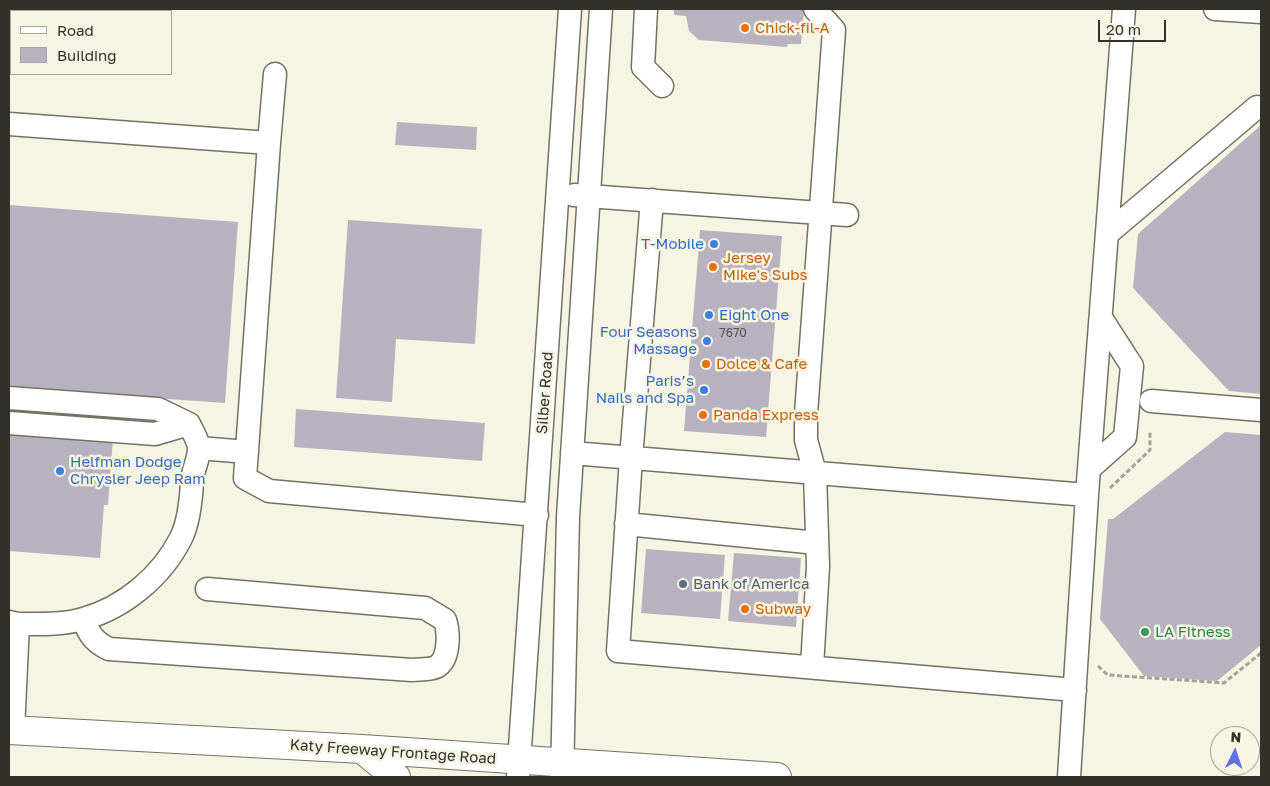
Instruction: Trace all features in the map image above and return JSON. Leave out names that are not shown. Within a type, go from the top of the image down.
[{"type":"main road","name":"Katy Freeway Frontage Road","points":[[11,730],[362,749],[519,769],[777,777]]},
{"type":"main road","points":[[362,749],[396,777]]},
{"type":"street","name":"Silber Road","points":[[519,769],[570,9]]},
{"type":"street","name":"Silber Road","points":[[563,770],[568,517],[601,9]]},
{"type":"street","points":[[646,9],[642,67],[662,86]]},
{"type":"street","points":[[812,667],[817,542],[815,473],[806,440],[806,414],[834,30],[814,9]]},
{"type":"street","points":[[1069,777],[1087,495],[1124,9]]},
{"type":"street","points":[[1215,9],[1261,12]]},
{"type":"street","points":[[275,74],[245,478],[269,491],[537,515]]},
{"type":"street","points":[[1107,234],[1257,107],[1261,108]]},
{"type":"street","points":[[9,124],[270,143]]},
{"type":"street","points":[[558,194],[847,215]]},
{"type":"street","points":[[652,200],[630,458],[618,651],[1075,690]]},
{"type":"street","points":[[1090,469],[1125,438],[1132,366],[1101,318]]},
{"type":"street","points":[[9,398],[158,409],[189,424],[199,448],[192,476],[190,505],[182,538],[165,564],[143,587],[117,604],[84,619],[53,624],[14,623],[11,730]]},
{"type":"street","points":[[1151,401],[1261,410]]},
{"type":"street","points":[[9,422],[155,434],[189,424]]},
{"type":"street","points":[[199,448],[247,452]]},
{"type":"street","points":[[572,453],[1087,495]]},
{"type":"street","points":[[626,524],[817,542]]},
{"type":"street","points":[[84,619],[89,633],[98,644],[110,649],[402,670],[436,667],[442,661],[448,644],[450,633],[445,620],[424,608],[208,589]]},
{"type":"path","points":[[1110,495],[1110,487],[1150,450],[1151,401]]},
{"type":"path","points":[[1094,663],[1108,675],[1224,683],[1261,653]]},
{"type":"building","points":[[44,9],[68,10],[44,10]]},
{"type":"building","name":"Chick-fil-A","points":[[674,9],[804,9],[801,44],[788,44],[787,47],[699,40],[689,31],[686,16],[674,15]]},
{"type":"building","points":[[397,122],[477,127],[476,150],[395,145]]},
{"type":"building","points":[[1261,125],[1261,394],[1229,391],[1133,288],[1138,234]]},
{"type":"building","points":[[9,205],[238,222],[225,403],[84,393],[81,435],[113,438],[108,505],[104,505],[100,558],[9,551]]},
{"type":"building","points":[[348,220],[482,229],[475,344],[396,339],[392,402],[336,398]]},
{"type":"building","points":[[700,230],[782,236],[766,437],[684,431]]},
{"type":"building","points":[[296,409],[485,423],[482,461],[294,447]]},
{"type":"building","points":[[1225,432],[1261,435],[1261,645],[1217,681],[1144,676],[1100,619],[1108,519],[1113,519]]},
{"type":"building","name":"Bank of America","points":[[646,549],[725,555],[720,619],[641,613]]},
{"type":"building","points":[[734,553],[801,558],[796,627],[728,621]]},
{"type":"place","name":"Chick-fil-A","points":[[745,28]]},
{"type":"place","name":"T-Mobile","points":[[714,244]]},
{"type":"place","name":"Jersey Mike's Subs","points":[[713,267]]},
{"type":"place","name":"Eight One","points":[[709,315]]},
{"type":"place","name":"Four Seasons Massage","points":[[707,341]]},
{"type":"place","name":"Dolce & Cafe","points":[[706,364]]},
{"type":"place","name":"Paris’s Nails and Spa","points":[[704,390]]},
{"type":"place","name":"Panda Express","points":[[703,415]]},
{"type":"place","name":"Helfman Dodge Chrysler Jeep Ram","points":[[60,471]]},
{"type":"place","name":"Bank of America","points":[[683,584]]},
{"type":"place","name":"Subway","points":[[745,609]]},
{"type":"place","name":"LA Fitness","points":[[1145,632]]}]
